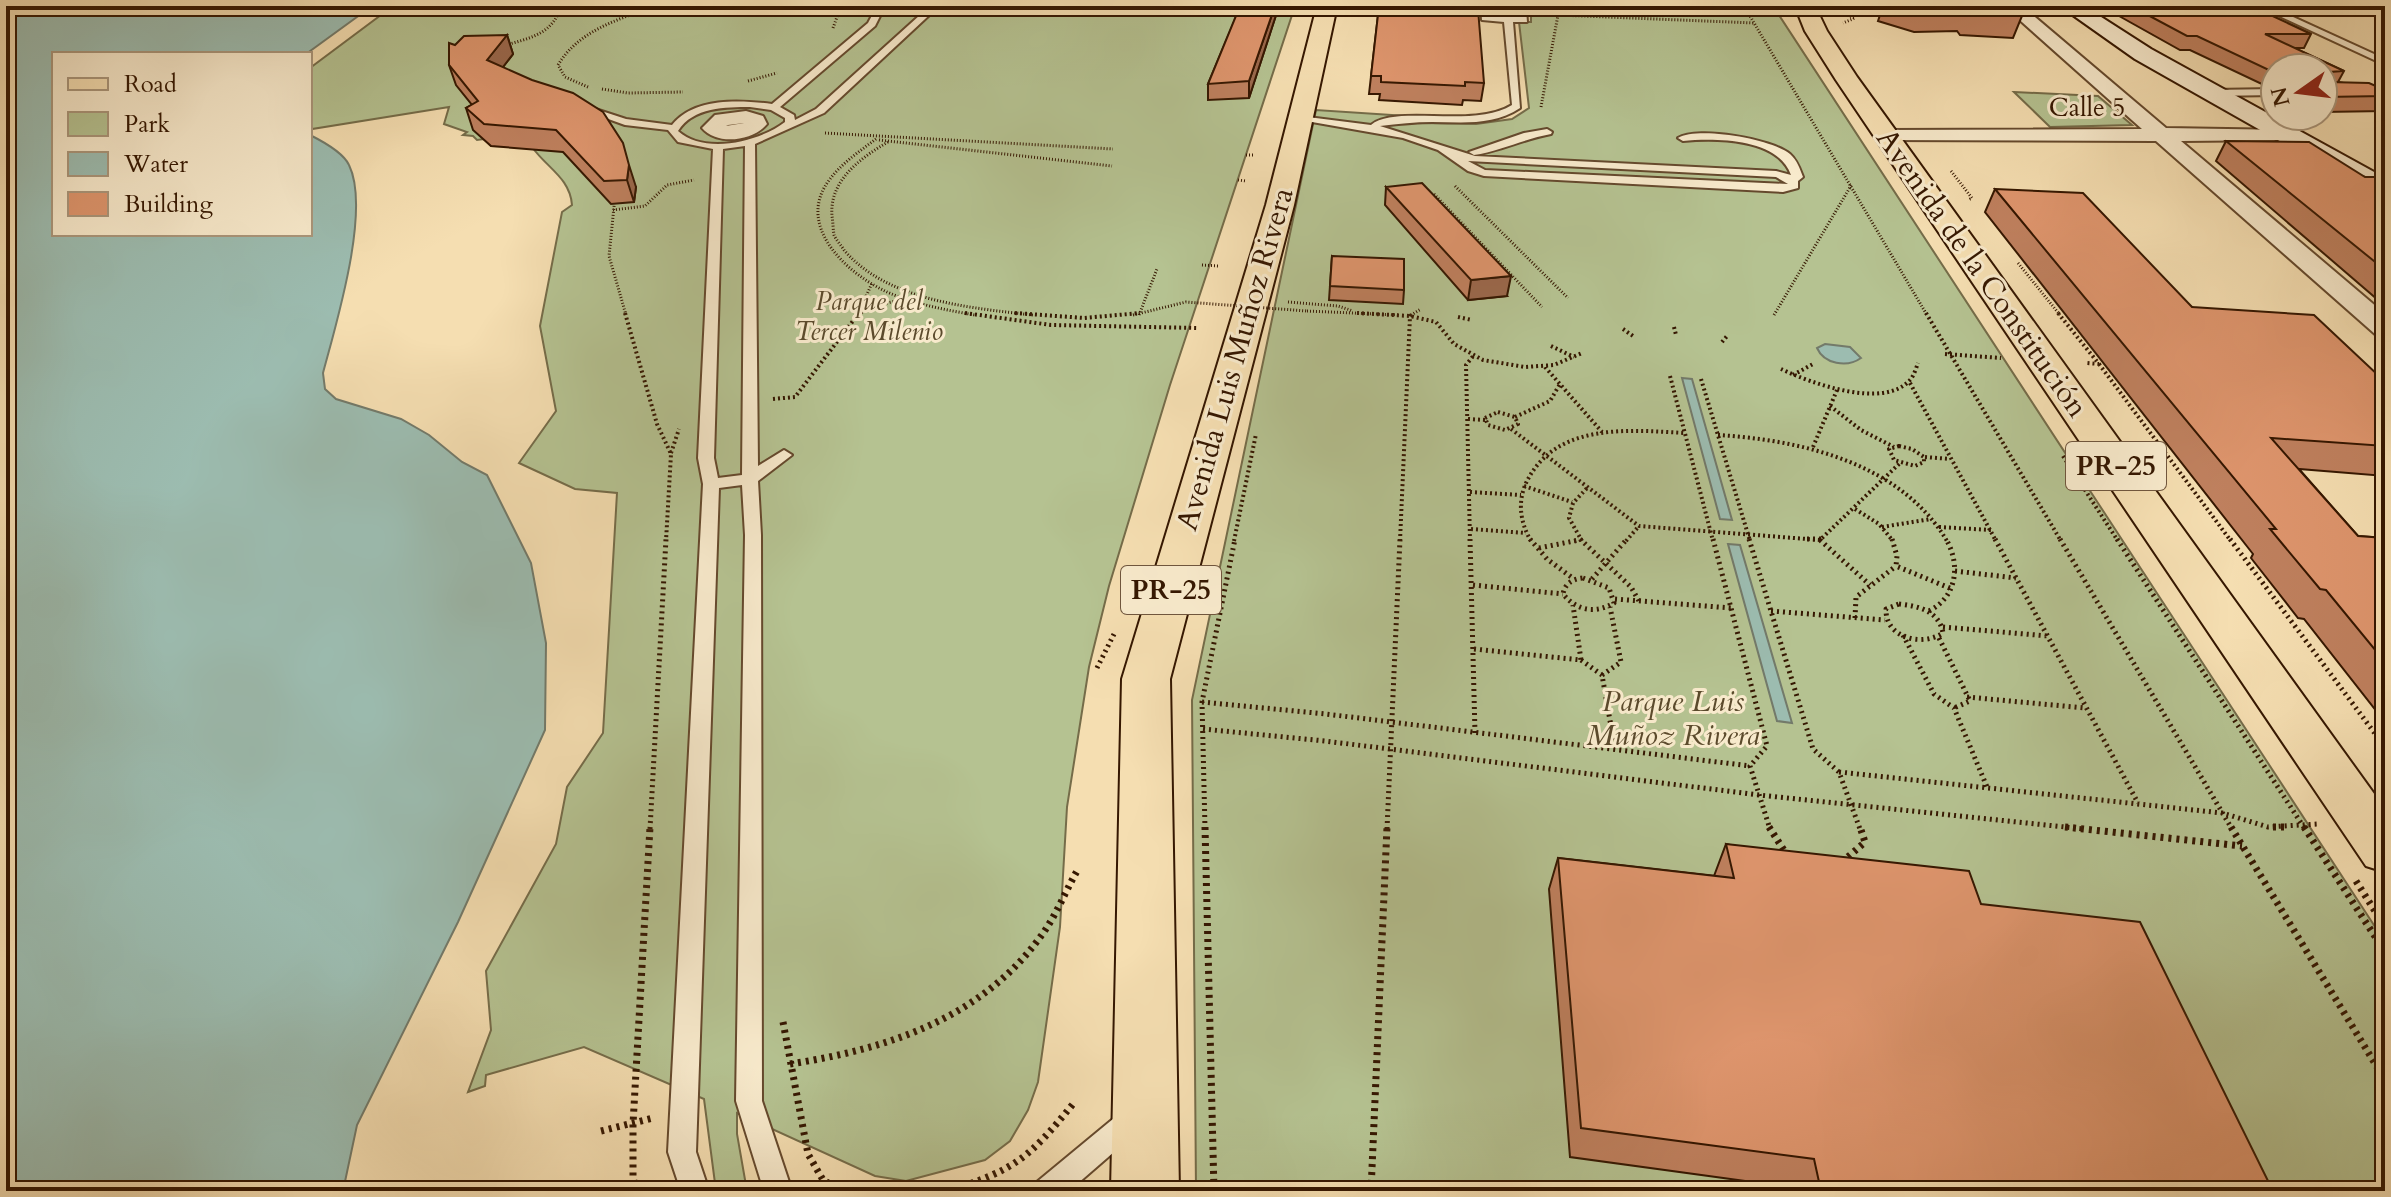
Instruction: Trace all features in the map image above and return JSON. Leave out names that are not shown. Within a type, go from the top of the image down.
[{"type":"main road","name":"Avenida de la Constitución","points":[[1805,6],[1828,49],[1888,136],[2026,366],[2373,818],[2385,851]]},
{"type":"main road","points":[[2036,6],[2143,54]]},
{"type":"main road","points":[[2070,6],[2143,54],[2385,189]]},
{"type":"main road","name":"Avenida Luis Muñoz Rivera","points":[[1145,1191],[1146,679],[1280,205],[1322,10]]},
{"type":"street","points":[[2012,6],[2385,328]]},
{"type":"street","name":"Calle 5","points":[[1888,136],[2285,134]]},
{"type":"lane","points":[[774,107],[872,24],[881,6]]},
{"type":"lane","points":[[674,128],[675,134],[682,140],[718,146],[750,142],[784,129],[820,111],[935,6]]},
{"type":"lane","points":[[2262,6],[2385,62]]},
{"type":"lane","points":[[1484,7],[1496,7],[1522,9],[1524,20],[1485,18],[1484,7]]},
{"type":"lane","points":[[1300,119],[1369,125],[1416,119],[1486,119],[1509,113],[1517,106],[1508,19]]},
{"type":"lane","points":[[2212,93],[2259,92]]},
{"type":"lane","points":[[572,104],[625,122],[674,128],[692,114],[719,106],[750,104],[774,107],[790,117],[784,129]]},
{"type":"lane","points":[[1369,125],[1451,154],[1492,150],[1516,137],[1547,132]]},
{"type":"lane","points":[[1451,154],[1462,166],[1484,173],[1783,189],[1792,188],[1792,180],[1797,177],[1785,155],[1765,147],[1713,138],[1683,138]]},
{"type":"lane","points":[[750,142],[750,479],[753,535],[749,1101],[778,1191]]},
{"type":"lane","points":[[695,1191],[682,1152],[711,484],[706,458],[718,146]]},
{"type":"lane","points":[[711,484],[750,479],[784,455]]},
{"type":"lane","points":[[1048,1191],[1101,1149],[1145,1108]]},
{"type":"path","points":[[501,47],[545,32],[552,27],[558,14],[575,6]]},
{"type":"path","points":[[654,6],[593,32],[564,51],[558,65],[565,77],[591,88],[628,93],[686,92]]},
{"type":"path","points":[[830,35],[841,6]]},
{"type":"path","points":[[1744,6],[2222,813],[2385,1080]]},
{"type":"path","points":[[1835,10],[1855,18],[1841,25],[1843,31]]},
{"type":"path","points":[[1533,114],[1541,108],[1558,15],[1755,23]]},
{"type":"path","points":[[737,84],[783,71]]},
{"type":"path","points":[[784,129],[1112,166]]},
{"type":"path","points":[[1113,149],[892,136],[873,139],[833,173],[817,201],[816,218],[825,242],[834,253],[872,283],[907,299],[980,318],[1013,322],[1198,328]]},
{"type":"path","points":[[888,142],[864,157],[843,178],[830,206],[830,223],[835,238],[850,258],[873,274],[922,296],[996,313],[1086,319],[1139,316],[1183,302],[1336,314],[1356,311]]},
{"type":"path","points":[[1246,155],[1253,155]]},
{"type":"path","points":[[1447,178],[1568,298]]},
{"type":"path","points":[[613,210],[645,206],[674,182],[702,180]]},
{"type":"path","points":[[1238,180],[1246,181]]},
{"type":"path","points":[[1774,316],[1852,184]]},
{"type":"path","points":[[614,191],[609,256],[657,424],[671,454],[633,1124],[633,1178],[637,1191]]},
{"type":"path","points":[[1434,194],[1542,307]]},
{"type":"path","points":[[1202,265],[1219,266]]},
{"type":"path","points":[[1139,316],[1157,269]]},
{"type":"path","points":[[751,402],[795,397],[858,315],[866,289],[872,283]]},
{"type":"path","points":[[858,315],[877,305],[907,299]]},
{"type":"path","points":[[1280,317],[1283,302],[1410,316],[1436,322],[1454,344],[1483,360],[1525,367],[1544,366],[1582,353]]},
{"type":"path","points":[[1410,316],[1421,309]]},
{"type":"path","points":[[1371,1191],[1410,316]]},
{"type":"path","points":[[1458,317],[1472,320]]},
{"type":"path","points":[[1674,327],[1676,335]]},
{"type":"path","points":[[1623,329],[1633,336]]},
{"type":"path","points":[[1722,342],[1727,336]]},
{"type":"path","points":[[1991,344],[2000,357],[2026,366]]},
{"type":"path","points":[[1551,346],[1574,357]]},
{"type":"path","points":[[1945,354],[2000,357],[2026,366]]},
{"type":"path","points":[[1474,355],[1466,365],[1475,733]]},
{"type":"path","points":[[1781,369],[1837,390],[1868,394],[1895,391],[1910,383],[1917,378],[1918,363]]},
{"type":"path","points":[[1792,375],[1813,364]]},
{"type":"path","points":[[2099,364],[2385,747]]},
{"type":"path","points":[[1544,366],[1602,432]]},
{"type":"path","points":[[1670,376],[1767,746],[1750,766]]},
{"type":"path","points":[[1701,379],[1813,749],[1839,772],[1865,842],[1834,868]]},
{"type":"path","points":[[1910,383],[2138,804]]},
{"type":"path","points":[[1486,420],[1488,415],[1498,412],[1515,417],[1550,401],[1560,384]]},
{"type":"path","points":[[1813,447],[1837,390]]},
{"type":"path","points":[[1830,406],[1861,430],[1894,447],[1912,449],[1924,457],[1951,459]]},
{"type":"path","points":[[1511,429],[1518,424],[1515,417]]},
{"type":"path","points":[[1468,419],[1486,420],[1493,427],[1511,429],[1639,526],[1820,540],[1870,585]]},
{"type":"path","points":[[1214,1191],[1202,702],[1258,425]]},
{"type":"path","points":[[1574,579],[1554,567],[1526,533],[1521,495],[1532,471],[1548,455],[1577,438],[1602,432],[1685,433]]},
{"type":"path","points":[[1718,435],[1777,439],[1813,447],[1884,481],[1909,497],[1938,527],[1955,561],[1949,599],[1929,611]]},
{"type":"path","points":[[1894,447],[1888,453],[1900,463],[1920,464],[1924,462],[1924,457]]},
{"type":"path","points":[[2061,451],[2385,952]]},
{"type":"path","points":[[1820,540],[1900,463]]},
{"type":"path","points":[[1524,486],[1572,502]]},
{"type":"path","points":[[1589,486],[1572,502],[1570,523],[1579,540],[1635,587],[1639,601]]},
{"type":"path","points":[[1470,492],[1521,495]]},
{"type":"path","points":[[1855,509],[1882,527],[1894,541],[1899,554],[1896,566],[1856,597],[1855,618]]},
{"type":"path","points":[[1882,527],[1932,519]]},
{"type":"path","points":[[1592,579],[1639,526]]},
{"type":"path","points":[[1938,527],[1991,530]]},
{"type":"path","points":[[1471,529],[1526,533]]},
{"type":"path","points":[[1538,548],[1579,540]]},
{"type":"path","points":[[1896,566],[1952,589]]},
{"type":"path","points":[[1955,571],[2016,578]]},
{"type":"path","points":[[1563,594],[1567,583],[1574,579],[1592,579],[1609,587],[1615,599]]},
{"type":"path","points":[[1472,585],[1563,594],[1573,605],[1592,610],[1610,607]]},
{"type":"path","points":[[1615,599],[1731,608]]},
{"type":"path","points":[[1602,675],[1621,662],[1610,607],[1615,599]]},
{"type":"path","points":[[1885,620],[1886,609],[1899,604],[1929,611],[1943,627],[2048,636]]},
{"type":"path","points":[[1573,605],[1581,660]]},
{"type":"path","points":[[1771,611],[1885,620],[1903,635],[1934,694],[1954,708],[1988,787]]},
{"type":"path","points":[[1943,627],[1939,638],[1970,701],[1954,708]]},
{"type":"path","points":[[1903,635],[1923,641],[1939,638]]},
{"type":"path","points":[[1474,649],[1581,660],[1602,675],[1615,749]]},
{"type":"path","points":[[1967,697],[2085,708]]},
{"type":"path","points":[[1202,702],[1390,721],[1750,766]]},
{"type":"path","points":[[1203,729],[1759,795],[2242,846]]},
{"type":"path","points":[[1750,766],[1772,836],[1795,865]]},
{"type":"path","points":[[1839,772],[2222,813],[2245,825],[2288,829],[2373,818]]},
{"type":"path","points":[[790,1064],[846,1056],[907,1036],[962,1008],[1011,972],[1041,936],[1077,871]]},
{"type":"path","points":[[948,1191],[963,1189],[995,1176],[1035,1150],[1073,1104]]},
{"type":"path","points":[[601,1131],[685,1110]]},
{"type":"green space","name":"Parque del Tercer Milenio","points":[[393,6],[1295,6],[1170,385],[1109,586],[1089,667],[1067,807],[1060,927],[1038,1082],[1028,1110],[1010,1141],[985,1160],[906,1181],[875,1176],[737,1113],[737,1134],[747,1191],[716,1191],[704,1099],[584,1047],[486,1075],[485,1086],[468,1092],[491,1030],[486,971],[556,844],[567,787],[603,733],[617,493],[575,489],[519,463],[556,411],[540,326],[562,212],[572,205],[562,180],[532,147],[491,146],[484,139],[463,135],[467,132],[444,124],[449,107],[312,129],[312,67]]},
{"type":"green space","name":"Parque Luis Muñoz Rivera","points":[[1711,6],[1773,6],[2385,942],[2385,1191],[1196,1191],[1192,700],[1316,110],[1407,116],[1422,123],[1476,124],[1512,119],[1529,108],[1519,22],[1531,22],[1531,7],[1716,16]]},
{"type":"green space","points":[[2014,92],[2098,96],[2132,125],[2050,127]]},
{"type":"water","points":[[6,6],[372,6],[309,52],[52,52],[52,236],[312,236],[312,136],[342,156],[349,165],[355,185],[354,238],[343,298],[323,373],[325,389],[336,399],[401,419],[429,435],[462,462],[487,475],[531,563],[546,643],[545,730],[458,922],[357,1125],[343,1191],[6,1191]]},
{"type":"water","points":[[1825,344],[1850,347],[1861,358],[1849,363],[1830,361],[1817,348]]},
{"type":"water","points":[[1682,378],[1692,379],[1732,520],[1720,519]]},
{"type":"water","points":[[1728,544],[1740,545],[1792,723],[1777,721]]},
{"type":"building","points":[[1240,6],[1275,6],[1249,81],[1208,84]]},
{"type":"building","points":[[1379,6],[1462,6],[1478,9],[1484,83],[1465,82],[1465,86],[1381,82],[1381,76],[1371,76]]},
{"type":"building","points":[[1968,6],[2018,6],[2024,11],[1970,8]]},
{"type":"building","points":[[2131,6],[2251,6],[2311,34],[2265,34],[2303,52],[2259,52],[2259,65],[2197,36],[2187,36]]},
{"type":"building","points":[[507,35],[487,60],[532,80],[573,93],[603,112],[623,143],[629,165],[627,180],[604,181],[556,130],[484,124],[466,108],[478,101],[449,65],[449,43],[455,45],[464,36]]},
{"type":"building","points":[[2339,82],[2369,83],[2385,90],[2385,96],[2339,97]]},
{"type":"building","points":[[2226,141],[2309,142],[2365,177],[2375,177],[2385,182],[2385,270]]},
{"type":"building","points":[[1422,183],[1511,276],[1471,280],[1386,187]]},
{"type":"building","points":[[1995,189],[2083,193],[2192,307],[2314,315],[2380,377],[2385,377],[2385,446],[2271,438],[2358,536],[2385,538],[2385,662],[2326,590],[2320,589],[2270,529],[2276,529]]},
{"type":"building","points":[[1332,256],[1404,259],[1404,290],[1330,286]]},
{"type":"building","points":[[1726,844],[1969,871],[1981,904],[2140,922],[2273,1191],[1821,1191],[1814,1159],[1581,1128],[1558,858],[1734,878]]}]
